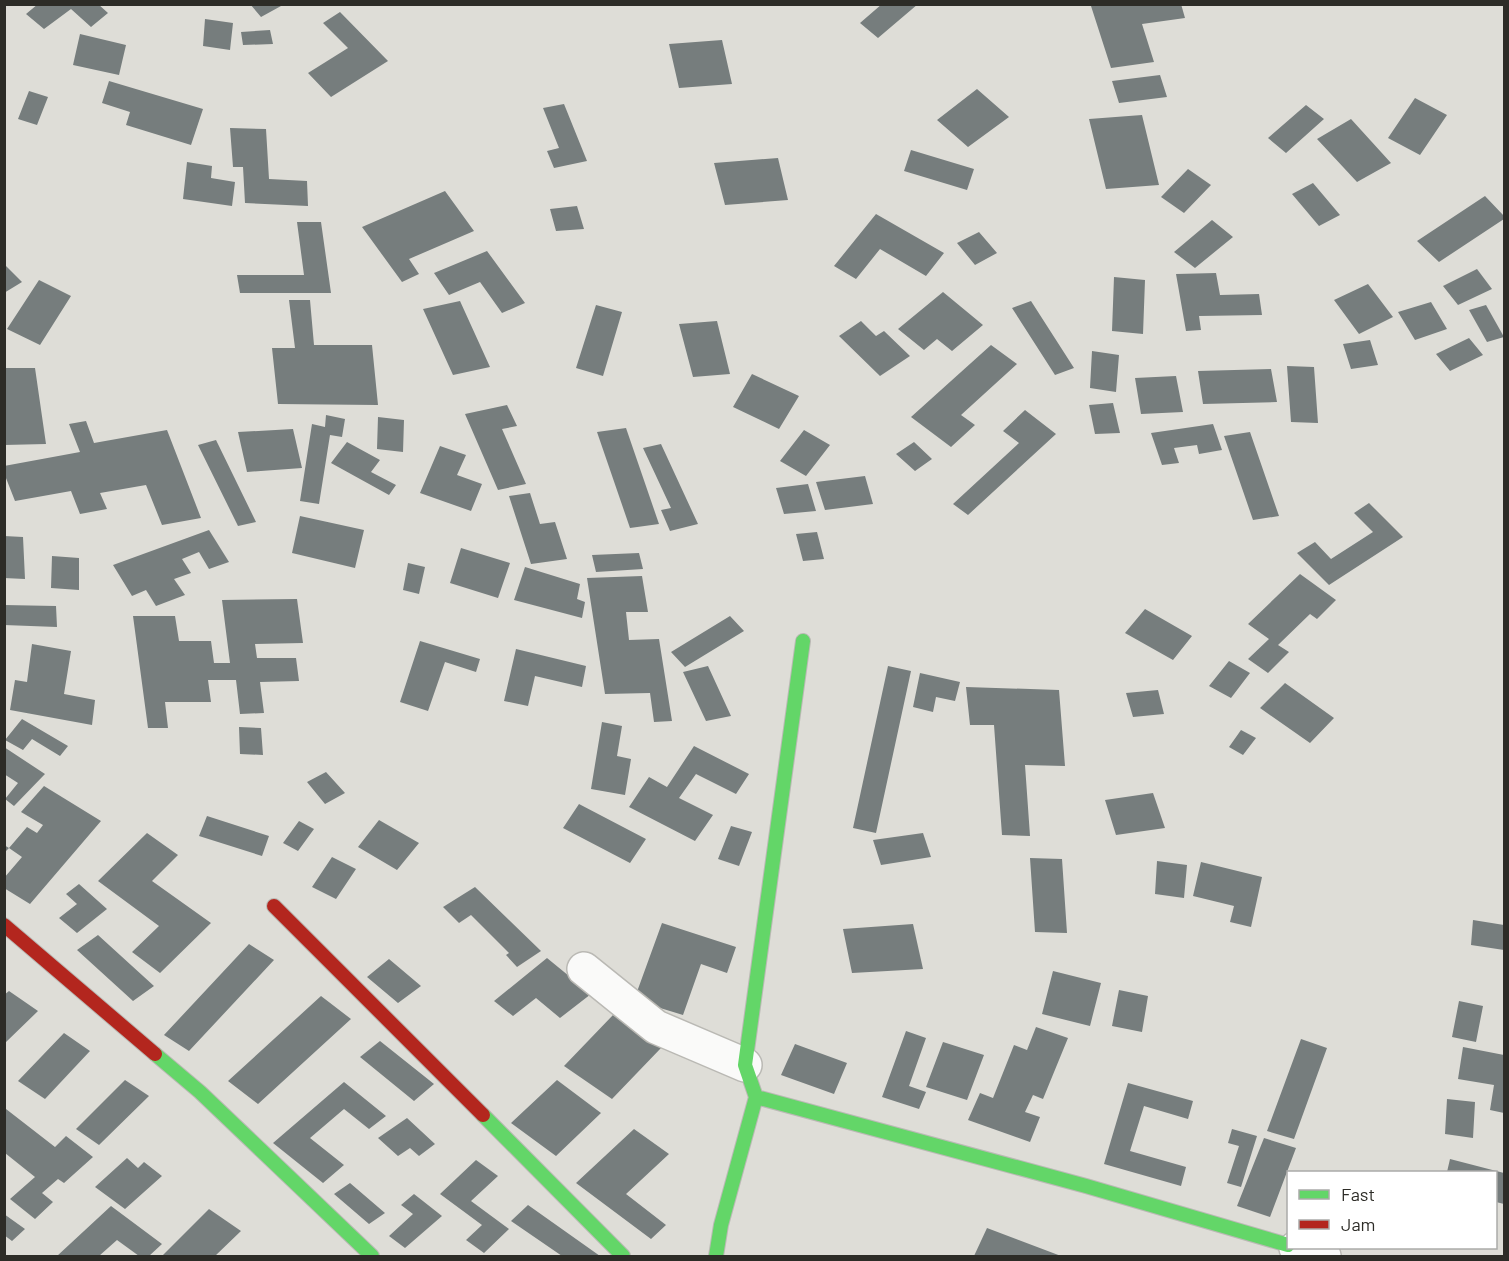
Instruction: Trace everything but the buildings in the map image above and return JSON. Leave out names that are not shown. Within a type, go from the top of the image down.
[{"type":"street","points":[[716,1257],[721,1225],[756,1097],[745,1065],[803,641]]},
{"type":"street","points":[[274,906],[623,1257]]},
{"type":"street","points":[[4,925],[200,1092],[372,1257]]},
{"type":"street","points":[[584,969],[656,1027],[745,1065]]},
{"type":"street","points":[[756,1097],[1086,1186],[1287,1245]]},
{"type":"street","points":[[1299,1249],[1324,1257]]},
{"type":"traffic: fast","points":[[716,1256],[721,1225],[756,1097],[745,1065],[803,641]]},
{"type":"traffic: fast","points":[[155,1054],[200,1092],[372,1256]]},
{"type":"traffic: fast","points":[[756,1097],[1086,1186],[1287,1245]]},
{"type":"traffic: fast","points":[[483,1115],[623,1256]]},
{"type":"traffic: jam","points":[[274,906],[483,1115]]},
{"type":"traffic: jam","points":[[4,925],[155,1054]]}]
